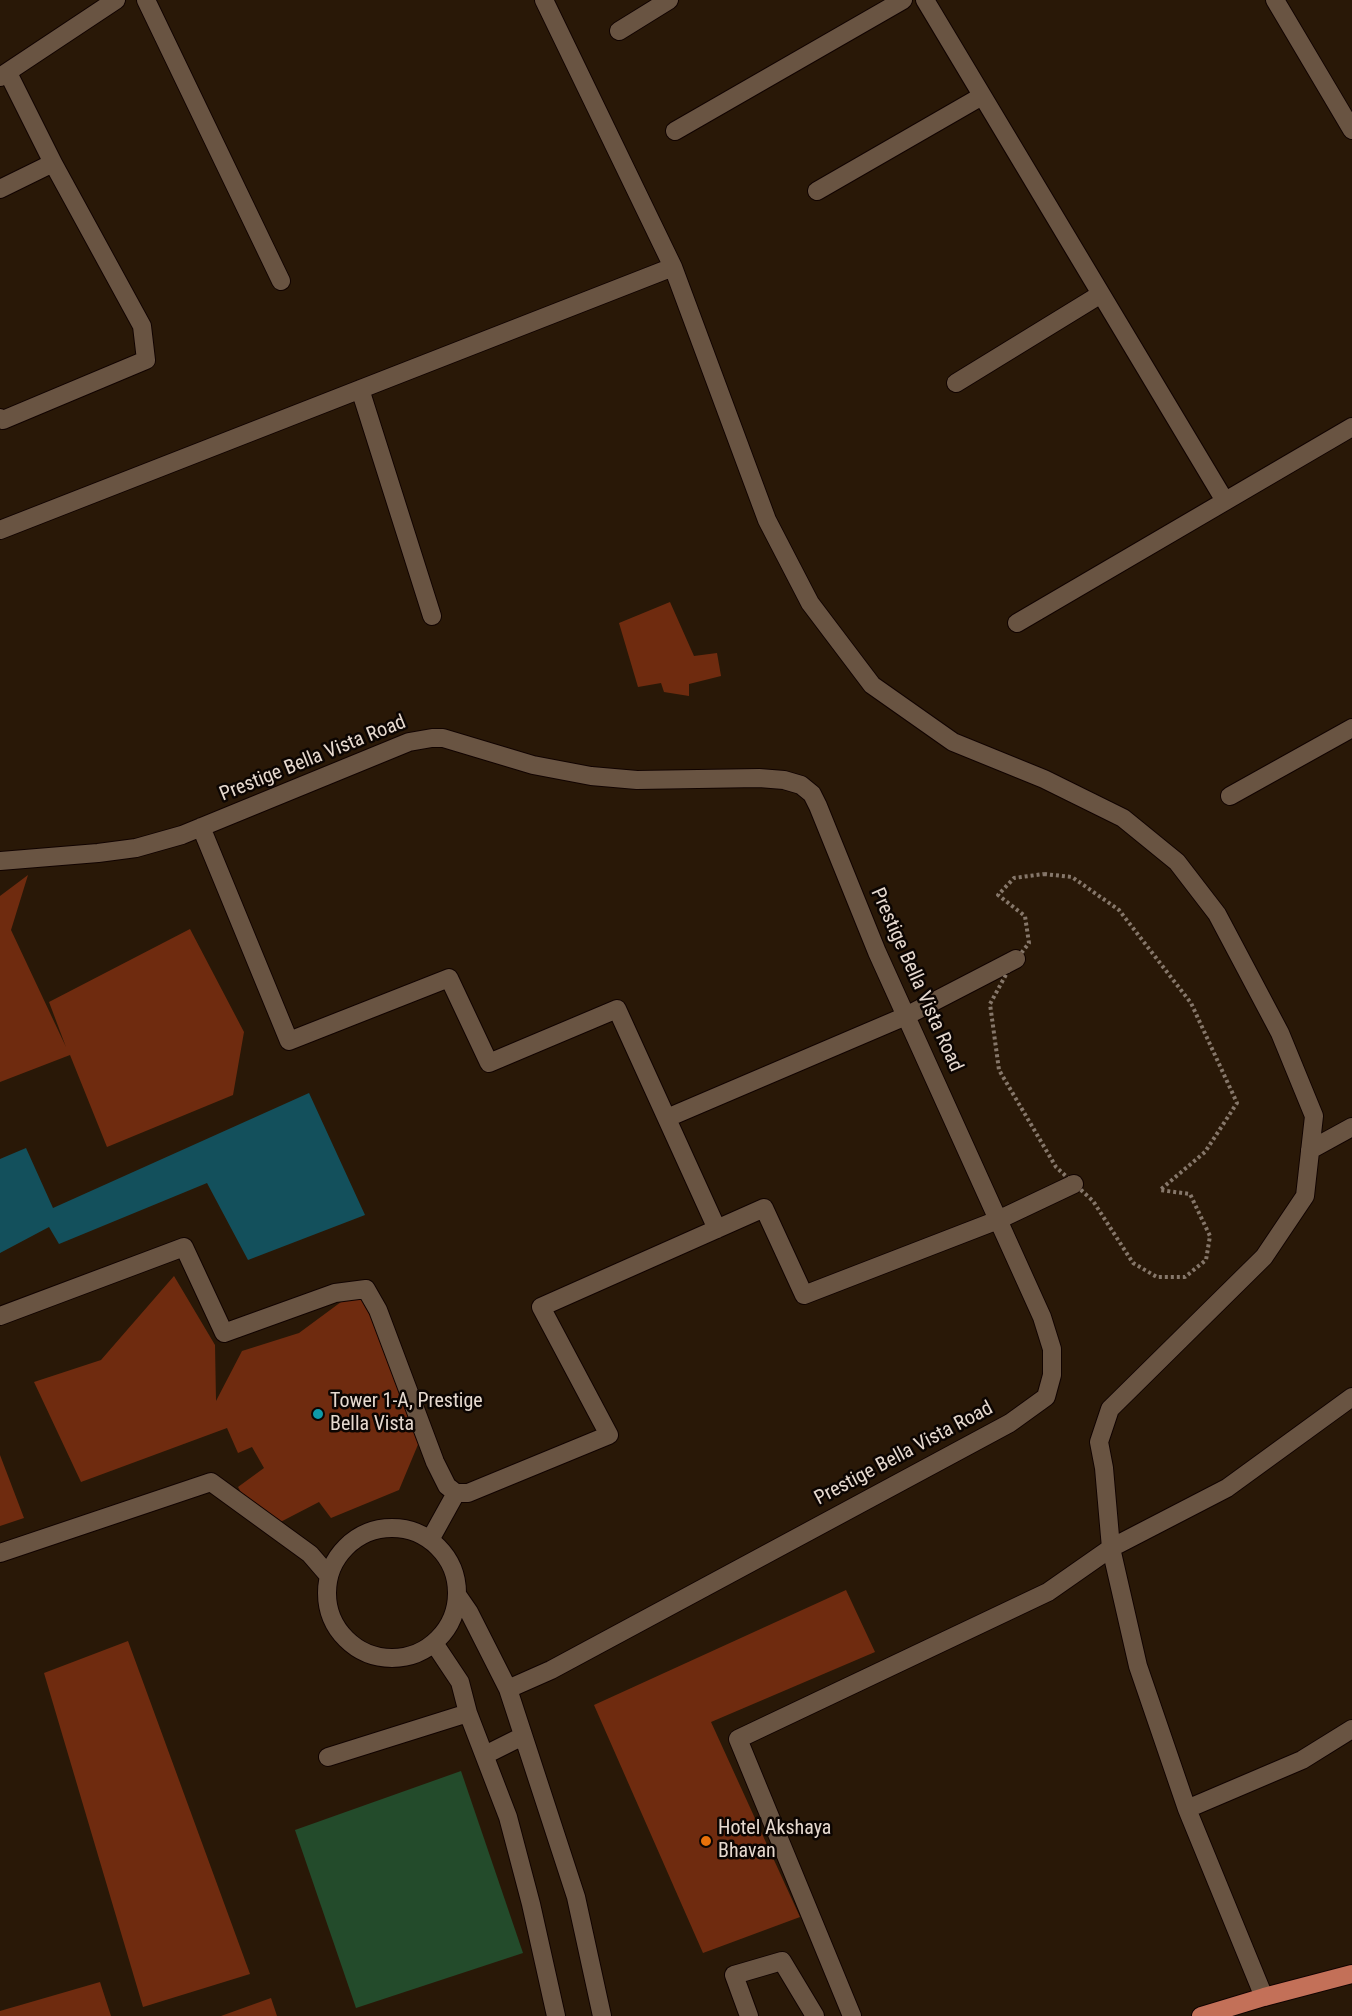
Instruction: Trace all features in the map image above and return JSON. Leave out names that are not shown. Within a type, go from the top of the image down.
[{"type":"main road","points":[[1201,2016],[1352,1974]]},
{"type":"street","points":[[0,418],[3,420],[146,360],[142,326],[4,75],[116,0]]},
{"type":"street","points":[[146,0],[281,281]]},
{"type":"street","points":[[544,0],[673,267],[767,520],[810,603],[872,685],[953,742],[1044,779],[1124,819],[1177,862],[1217,914],[1280,1033],[1314,1116],[1305,1196],[1264,1257],[1110,1409],[1099,1442],[1104,1468],[1111,1548],[1138,1666],[1187,1809],[1264,1997]]},
{"type":"street","points":[[619,31],[669,0]]},
{"type":"street","points":[[675,131],[903,0]]},
{"type":"street","points":[[925,0],[1225,501]]},
{"type":"street","points":[[1275,0],[1352,130]]},
{"type":"street","points":[[817,191],[982,96]]},
{"type":"street","points":[[0,189],[53,163]]},
{"type":"street","points":[[0,530],[673,267]]},
{"type":"street","points":[[956,382],[1101,294]]},
{"type":"street","points":[[360,390],[432,616]]},
{"type":"street","points":[[1017,623],[1352,427]]},
{"type":"street","points":[[1230,796],[1352,728]]},
{"type":"street","name":"Prestige Bella Vista Road","points":[[0,861],[136,848],[182,836],[409,742],[432,738],[444,738],[533,765],[591,776],[637,780],[759,778],[792,782],[801,785],[812,794],[877,952],[1042,1317],[1052,1349],[1052,1375],[1046,1397],[1010,1423],[551,1670],[508,1689]]},
{"type":"street","points":[[201,827],[289,1041],[450,978],[489,1062],[617,1009],[717,1229]]},
{"type":"street","points":[[667,1118],[906,1016],[1016,959]]},
{"type":"street","points":[[1310,1150],[1352,1127]]},
{"type":"street","points":[[0,1316],[184,1247],[224,1333],[335,1293],[366,1289],[378,1310],[435,1462],[447,1486],[456,1493],[468,1493],[609,1435],[541,1307],[765,1208],[804,1295],[998,1220],[1074,1184]]},
{"type":"street","points":[[852,2016],[738,1739],[1048,1592],[1111,1548],[1227,1488],[1352,1397]]},
{"type":"street","points":[[0,1553],[211,1482],[310,1554],[329,1576]]},
{"type":"street","points":[[430,1540],[456,1493]]},
{"type":"street","points":[[390,1527],[411,1530],[430,1540],[445,1555],[455,1574],[458,1596],[454,1614],[446,1630],[434,1643],[416,1654],[396,1659],[375,1657],[356,1649],[340,1635],[330,1616],[326,1596],[329,1576],[338,1557],[351,1542],[370,1532],[390,1527]]},
{"type":"street","points":[[458,1596],[469,1612],[508,1689],[576,1897],[602,2016]]},
{"type":"street","points":[[434,1643],[460,1682],[468,1713],[511,1828],[556,2016]]},
{"type":"street","points":[[328,1757],[468,1713]]},
{"type":"street","points":[[1187,1809],[1302,1760],[1352,1729]]},
{"type":"street","points":[[485,1755],[523,1736]]},
{"type":"street","points":[[749,2016],[734,1975],[782,1961],[815,2016]]},
{"type":"path","points":[[1044,874],[1072,877],[1119,910],[1191,1003],[1236,1103],[1205,1152],[1160,1190],[1190,1194],[1210,1236],[1206,1260],[1185,1277],[1157,1277],[1133,1263],[1093,1202],[1056,1167],[999,1070],[990,1004],[1016,959],[1029,942],[1025,916],[998,896],[1014,878],[1044,874]]},
{"type":"green space","points":[[461,1771],[523,1953],[356,2008],[295,1830]]},
{"type":"water","points":[[309,1093],[365,1215],[248,1260],[207,1183],[59,1244],[49,1227],[0,1253],[0,1159],[26,1148],[53,1208]]},
{"type":"building","points":[[670,602],[694,656],[717,653],[721,676],[689,684],[689,696],[664,692],[661,683],[638,687],[619,623]]},
{"type":"building","points":[[28,875],[11,930],[66,1047],[49,1002],[190,929],[244,1032],[233,1095],[107,1147],[70,1055],[0,1082],[0,896]]},
{"type":"building","points":[[174,1276],[215,1345],[216,1401],[242,1351],[299,1333],[341,1302],[364,1294],[422,1435],[399,1490],[331,1518],[319,1502],[263,1531],[238,1487],[264,1468],[252,1447],[238,1453],[227,1428],[81,1482],[34,1382],[101,1360]]},
{"type":"building","points":[[0,1455],[24,1518],[0,1526]]},
{"type":"building","points":[[846,1590],[875,1652],[711,1722],[800,1917],[703,1953],[594,1705]]},
{"type":"building","points":[[128,1641],[250,1974],[143,2007],[44,1673]]},
{"type":"building","points":[[100,1982],[111,2016],[0,2016],[0,2011]]},
{"type":"building","points":[[271,1998],[277,2016],[221,2016]]},
{"type":"place","name":"Tower 1-A, Prestige Bella Vista","points":[[318,1414]]},
{"type":"place","name":"Hotel Akshaya Bhavan","points":[[706,1841]]}]
